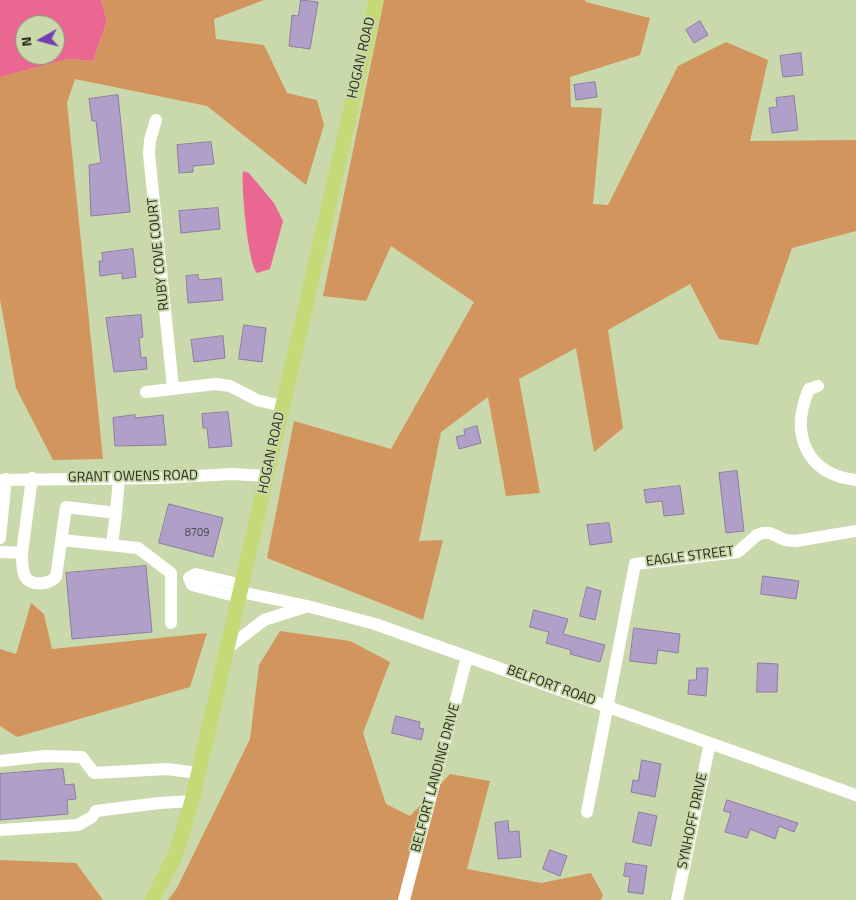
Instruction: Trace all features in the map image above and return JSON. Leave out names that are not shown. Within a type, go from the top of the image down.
[{"type":"main road","name":"HOGAN ROAD","points":[[152,900],[175,856],[192,802],[376,0]]},
{"type":"street","name":"RUBY COVE COURT","points":[[156,120],[149,154],[173,388]]},
{"type":"street","points":[[146,392],[216,384],[230,386],[257,400],[282,406]]},
{"type":"street","points":[[818,386],[808,389],[801,407],[800,422],[803,442],[808,454],[818,466],[830,474],[856,480]]},
{"type":"street","name":"GRANT OWENS ROAD","points":[[3,479],[119,478],[232,474],[267,476]]},
{"type":"street","points":[[32,478],[22,553],[24,576],[29,581],[46,584],[56,577],[66,507],[116,513]]},
{"type":"street","points":[[112,545],[119,478]]},
{"type":"street","points":[[0,538],[3,479]]},
{"type":"street","name":"EAGLE STREET","points":[[606,706],[635,564],[738,552],[757,535],[763,533],[770,533],[785,540],[796,541],[856,531]]},
{"type":"street","points":[[62,540],[138,548],[171,573],[171,622]]},
{"type":"street","points":[[0,552],[22,553]]},
{"type":"street","name":"BELFORT ROAD","points":[[171,573],[189,578],[196,574],[241,591],[375,624],[856,795]]},
{"type":"street","points":[[229,647],[264,620],[307,606]]},
{"type":"street","name":"BELFORT LANDING DRIVE","points":[[404,900],[468,657]]},
{"type":"street","points":[[587,812],[606,706]]},
{"type":"street","name":"SYNHOFF DRIVE","points":[[676,900],[710,743]]},
{"type":"street","points":[[0,761],[66,756],[82,757],[94,773],[167,769],[198,773]]},
{"type":"street","points":[[0,830],[78,825],[92,817],[96,811],[159,803],[192,802]]},
{"type":"shaded area","points":[[0,0],[101,0],[107,21],[93,61],[65,60],[65,15],[15,15],[15,65],[45,65],[0,77]]},
{"type":"shaded area","points":[[101,0],[264,0],[214,19],[216,39],[264,45],[287,93],[317,100],[324,125],[306,185],[207,106],[75,79],[67,103],[103,459],[53,460],[16,388],[0,299],[0,77],[45,65],[65,65],[65,60],[68,59],[93,61],[107,21]]},
{"type":"shaded area","points":[[384,0],[585,0],[586,2],[650,18],[640,55],[570,77],[571,107],[602,108],[593,204],[608,205],[678,66],[726,42],[768,60],[750,141],[856,140],[856,231],[792,248],[758,345],[719,339],[690,284],[608,330],[623,428],[594,452],[576,348],[519,379],[540,493],[506,496],[488,397],[441,432],[419,541],[443,540],[423,620],[267,558],[294,421],[391,449],[474,302],[391,246],[366,301],[323,296]]},
{"type":"shaded area","points":[[243,171],[249,173],[274,203],[283,221],[270,269],[257,273],[248,241],[244,208]]},
{"type":"shaded area","points":[[31,603],[44,614],[52,649],[207,633],[190,687],[17,737],[0,726],[0,649],[16,654]]},
{"type":"shaded area","points":[[280,631],[350,641],[390,662],[363,733],[386,804],[410,816],[450,774],[490,781],[467,869],[541,883],[591,873],[603,895],[601,900],[168,900],[177,888],[250,739],[259,665]]},
{"type":"shaded area","points":[[0,860],[76,863],[103,900],[0,900]]},
{"type":"building","points":[[301,0],[318,2],[310,49],[289,46],[292,15],[298,16]]},
{"type":"building","points":[[700,21],[708,35],[694,43],[686,30]]},
{"type":"building","points":[[801,53],[803,75],[783,77],[780,56]]},
{"type":"building","points":[[595,82],[597,97],[576,100],[574,85]]},
{"type":"building","points":[[118,95],[130,212],[91,216],[89,165],[101,163],[96,121],[92,121],[89,99]]},
{"type":"building","points":[[794,96],[798,130],[772,133],[769,108],[777,107],[776,98]]},
{"type":"building","points":[[211,142],[214,164],[193,166],[193,172],[179,173],[177,145]]},
{"type":"building","points":[[218,208],[220,229],[181,233],[179,211]]},
{"type":"building","points":[[133,249],[136,277],[122,279],[122,273],[100,276],[99,261],[103,261],[102,253]]},
{"type":"building","points":[[198,275],[199,280],[221,278],[223,300],[188,303],[186,276]]},
{"type":"building","points":[[141,315],[143,337],[139,338],[141,358],[146,357],[147,369],[114,372],[106,318]]},
{"type":"building","points":[[244,325],[266,328],[262,362],[239,359]]},
{"type":"building","points":[[223,336],[225,358],[194,362],[191,340]]},
{"type":"building","points":[[228,412],[232,446],[209,448],[207,428],[203,428],[202,414]]},
{"type":"building","points":[[135,415],[135,418],[163,415],[166,445],[115,446],[113,418]]},
{"type":"building","points":[[477,426],[481,443],[459,449],[456,437],[465,435],[464,430]]},
{"type":"building","points":[[737,471],[744,531],[726,533],[719,473]]},
{"type":"building","points":[[680,486],[684,514],[664,516],[662,501],[646,503],[644,490]]},
{"type":"building","points":[[169,504],[223,518],[213,557],[159,543]]},
{"type":"building","points":[[609,523],[612,542],[590,545],[587,525]]},
{"type":"building","points":[[146,566],[152,632],[72,639],[66,573]]},
{"type":"building","points":[[763,576],[799,581],[796,599],[761,594]]},
{"type":"building","points":[[587,587],[601,591],[595,620],[580,616]]},
{"type":"building","points":[[534,610],[568,619],[563,634],[605,645],[600,662],[570,654],[571,650],[546,643],[549,632],[530,627]]},
{"type":"building","points":[[634,628],[680,634],[678,653],[658,650],[656,664],[630,661]]},
{"type":"building","points":[[758,663],[778,664],[777,692],[757,692]]},
{"type":"building","points":[[697,668],[708,668],[706,696],[688,694],[689,680],[696,680]]},
{"type":"building","points":[[396,716],[420,722],[419,728],[424,729],[421,740],[392,733]]},
{"type":"building","points":[[642,760],[661,764],[655,797],[631,792],[633,780],[638,781]]},
{"type":"building","points":[[63,769],[65,785],[74,784],[76,799],[67,800],[68,814],[0,820],[0,774]]},
{"type":"building","points":[[727,800],[798,823],[794,832],[779,826],[775,839],[750,829],[747,838],[725,832],[731,813],[724,811]]},
{"type":"building","points":[[639,812],[657,816],[651,846],[633,842]]},
{"type":"building","points":[[508,821],[509,832],[519,831],[521,857],[498,859],[495,823]]},
{"type":"building","points":[[550,850],[567,856],[560,876],[543,869]]},
{"type":"building","points":[[626,863],[647,866],[643,894],[628,892],[630,877],[624,876]]}]
